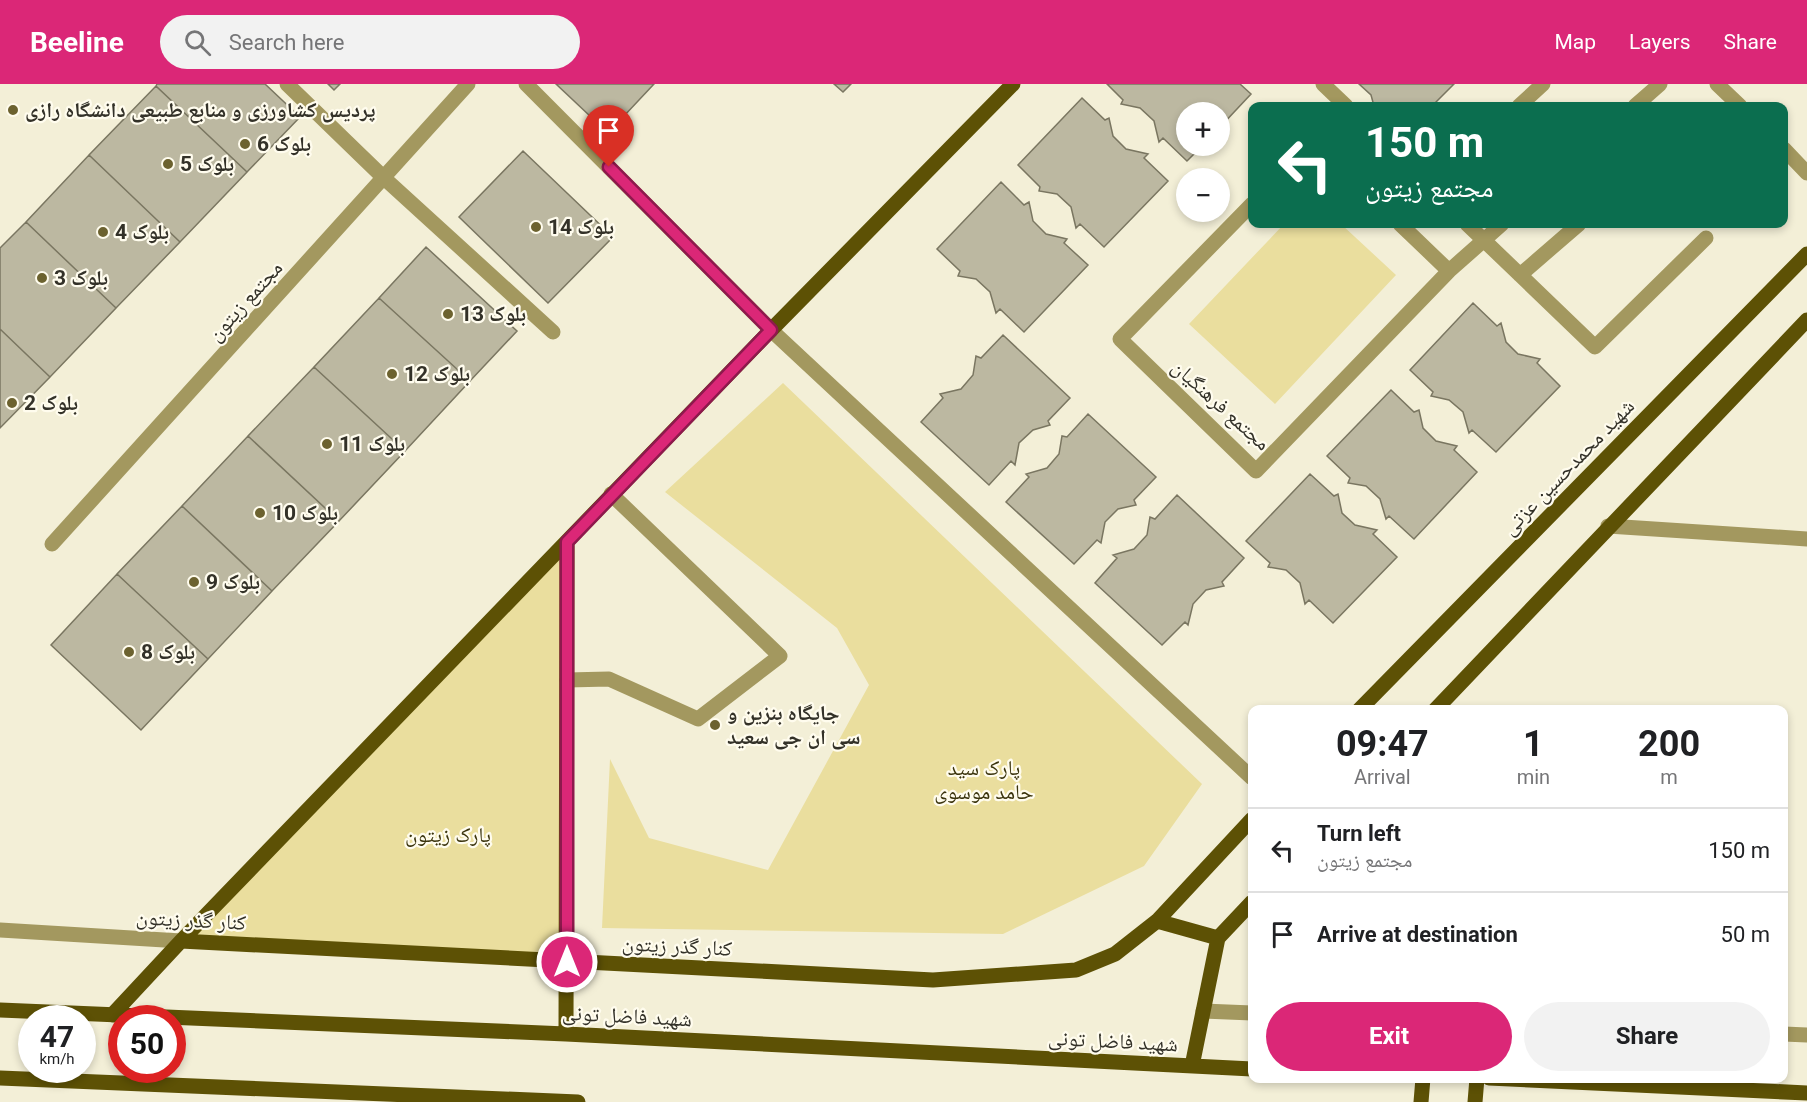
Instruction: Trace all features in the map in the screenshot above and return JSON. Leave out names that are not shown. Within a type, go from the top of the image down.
[{"type":"main road","points":[[121,1005],[611,494],[1013,84]]},
{"type":"main road","name":"شهید محمدحسین عزتی","points":[[1364,705],[1807,254]]},
{"type":"main road","points":[[1440,705],[1807,320]]},
{"type":"main road","points":[[566,1034],[567,542]]},
{"type":"main road","points":[[1218,938],[1157,921],[1248,823]]},
{"type":"main road","points":[[1192,1066],[1218,938],[1248,906]]},
{"type":"main road","name":"کنار گذر زیتون","points":[[181,941],[933,980],[1076,970],[1115,954],[1157,921]]},
{"type":"main road","name":"شهید فاضل تونی","points":[[0,1010],[108,1015]]},
{"type":"main road","name":"شهید فاضل تونی","points":[[186,1018],[566,1034],[1248,1069]]},
{"type":"main road","points":[[0,1078],[393,1098],[578,1102]]},
{"type":"main road","points":[[1421,1102],[1423,1083]]},
{"type":"main road","points":[[1475,1102],[1477,1083]]},
{"type":"main road","points":[[1596,1083],[1807,1093]]},
{"type":"street","points":[[287,84],[384,178],[553,332]]},
{"type":"street","name":"مجتمع زیتون","points":[[52,544],[468,84]]},
{"type":"street","points":[[526,84],[771,330],[1248,774]]},
{"type":"street","points":[[1323,84],[1342,102]]},
{"type":"street","points":[[1524,102],[1543,84]]},
{"type":"street","points":[[1640,102],[1660,84]]},
{"type":"street","points":[[1717,84],[1736,102]]},
{"type":"street","points":[[1788,153],[1807,173]]},
{"type":"street","name":"مجتمع فرهنگیان","points":[[1248,208],[1120,339],[1256,471],[1449,270],[1497,228]]},
{"type":"street","points":[[1404,228],[1449,270]]},
{"type":"street","points":[[1471,228],[1595,347],[1706,238]]},
{"type":"street","points":[[1520,275],[1574,228]]},
{"type":"street","points":[[567,680],[609,679],[698,719],[780,656],[611,494]]},
{"type":"street","points":[[1608,526],[1807,540]]},
{"type":"street","name":"کنار گذر زیتون","points":[[0,930],[181,941]]},
{"type":"street","points":[[1203,1011],[1248,1013]]},
{"type":"street","points":[[1788,1034],[1807,1035]]},
{"type":"green space","points":[[1280,228],[1345,228],[1396,275],[1275,404],[1189,324]]},
{"type":"green space","name":"پارک سید حامد موسوی","points":[[783,383],[1202,784],[1144,866],[1003,934],[602,928],[610,759],[649,838],[768,870],[869,685],[837,628],[665,492]]},
{"type":"green space","name":"پارک زیتون","points":[[567,542],[567,961],[181,941]]},
{"type":"building","name":"بلوک 6","points":[[157,84],[265,84],[300,117],[247,172],[156,86]]},
{"type":"building","points":[[328,84],[340,84],[334,90]]},
{"type":"building","points":[[556,84],[654,84],[608,133]]},
{"type":"building","points":[[834,84],[851,84],[843,92]]},
{"type":"building","points":[[1107,84],[1240,84],[1251,94],[1230,116],[1230,102],[1176,102],[1176,150],[1163,138],[1159,142],[1154,121],[1140,108],[1121,104],[1123,100]]},
{"type":"building","points":[[1359,84],[1454,84],[1436,102],[1373,102],[1371,95]]},
{"type":"building","name":"بلوک 5","points":[[156,86],[247,172],[180,242],[89,155]]},
{"type":"building","points":[[1082,98],[1105,120],[1109,118],[1113,136],[1126,149],[1148,154],[1144,158],[1168,181],[1104,247],[1080,224],[1076,228],[1071,207],[1057,194],[1039,191],[1040,187],[1018,165]]},
{"type":"building","name":"بلوک 14","points":[[523,151],[613,237],[548,303],[459,217]]},
{"type":"building","name":"بلوک 4","points":[[89,155],[180,242],[116,308],[26,222]]},
{"type":"building","points":[[1182,156],[1192,156],[1187,161]]},
{"type":"building","points":[[1001,182],[1024,205],[1029,202],[1033,221],[1046,234],[1067,239],[1064,243],[1088,265],[1024,332],[1000,309],[996,313],[990,292],[976,279],[958,276],[960,271],[937,249]]},
{"type":"building","name":"بلوک 3","points":[[26,222],[116,308],[50,377],[0,329],[0,248]]},
{"type":"building","name":"بلوک 13","points":[[426,247],[517,331],[470,381],[379,298]]},
{"type":"building","name":"بلوک 12","points":[[379,298],[470,381],[405,451],[314,367]]},
{"type":"building","points":[[1473,303],[1497,326],[1501,323],[1506,342],[1518,354],[1540,359],[1537,363],[1560,386],[1496,452],[1472,430],[1469,433],[1463,412],[1449,400],[1431,396],[1433,392],[1410,370]]},
{"type":"building","name":"بلوک 2","points":[[0,329],[50,377],[0,428]]},
{"type":"building","points":[[1003,335],[1070,398],[1048,421],[1050,425],[1033,430],[1019,443],[1015,465],[1011,461],[989,485],[921,422],[943,398],[940,394],[961,389],[973,375],[976,356],[981,358]]},
{"type":"building","name":"بلوک 11","points":[[314,367],[405,451],[339,521],[248,436]]},
{"type":"building","points":[[1391,390],[1414,412],[1419,410],[1423,428],[1436,441],[1457,446],[1454,450],[1477,472],[1414,539],[1389,516],[1386,519],[1380,499],[1366,486],[1348,483],[1350,478],[1327,456]]},
{"type":"building","points":[[1088,414],[1156,477],[1134,500],[1136,505],[1118,509],[1105,522],[1101,543],[1097,540],[1074,564],[1006,502],[1029,477],[1026,474],[1047,468],[1059,454],[1062,436],[1067,437]]},
{"type":"building","name":"بلوک 10","points":[[248,436],[339,521],[272,591],[182,506]]},
{"type":"building","points":[[1310,474],[1334,496],[1338,494],[1342,513],[1355,525],[1377,530],[1373,534],[1397,557],[1333,623],[1309,600],[1305,604],[1300,583],[1286,570],[1268,567],[1270,563],[1246,541]]},
{"type":"building","points":[[1177,495],[1244,558],[1222,582],[1224,586],[1206,590],[1193,604],[1188,625],[1185,622],[1162,645],[1095,583],[1117,558],[1113,555],[1134,549],[1147,535],[1150,517],[1155,519]]},
{"type":"building","name":"بلوک 9","points":[[182,506],[272,591],[208,659],[117,574]]},
{"type":"building","name":"بلوک 8","points":[[117,574],[208,659],[141,730],[51,645]]},
{"type":"place","name":"پردیس کشاورزی و منابع طبیعی دانشگاه رازی","points":[[13,110]]},
{"type":"place","name":"بلوک 6","points":[[245,144]]},
{"type":"place","name":"بلوک 5","points":[[168,164]]},
{"type":"place","name":"بلوک 14","points":[[536,227]]},
{"type":"place","name":"بلوک 4","points":[[103,232]]},
{"type":"place","name":"بلوک 3","points":[[42,278]]},
{"type":"place","name":"بلوک 13","points":[[448,314]]},
{"type":"place","name":"بلوک 12","points":[[392,374]]},
{"type":"place","name":"بلوک 2","points":[[12,403]]},
{"type":"place","name":"بلوک 11","points":[[327,444]]},
{"type":"place","name":"بلوک 10","points":[[260,513]]},
{"type":"place","name":"بلوک 9","points":[[194,582]]},
{"type":"place","name":"بلوک 8","points":[[129,652]]},
{"type":"place","name":"جایگاه بنزین و سی ان جی سعید","points":[[715,725]]},
{"type":"route","points":[[567,962],[567,542],[771,330],[609,167]]}]
